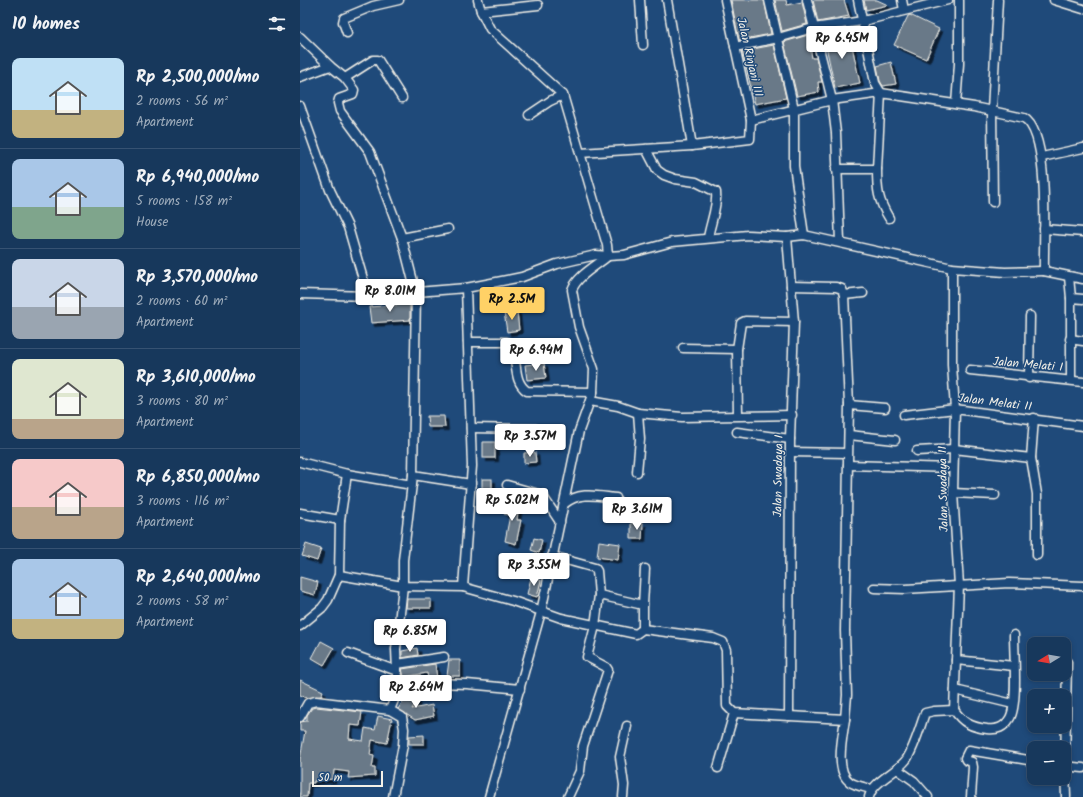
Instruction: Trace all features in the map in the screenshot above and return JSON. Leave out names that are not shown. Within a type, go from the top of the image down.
[{"type":"street","points":[[347,33],[343,22],[344,18],[358,11],[399,0]]},
{"type":"street","points":[[478,0],[481,11],[490,30],[563,95],[607,245],[608,256]]},
{"type":"street","points":[[640,0],[644,45]]},
{"type":"street","points":[[580,153],[692,146],[667,0]]},
{"type":"street","name":"Jalan Rinjani III","points":[[692,146],[750,139],[751,120],[725,0]]},
{"type":"street","points":[[770,0],[794,109],[794,166],[804,235]]},
{"type":"street","points":[[807,0],[832,100],[836,133],[836,169],[840,242]]},
{"type":"street","points":[[858,0],[875,83],[881,93],[877,192],[882,206],[889,218]]},
{"type":"street","points":[[902,0],[904,10]]},
{"type":"street","points":[[735,47],[778,38],[813,28],[863,21],[948,0]]},
{"type":"street","points":[[956,104],[959,64],[959,0]]},
{"type":"street","points":[[993,202],[992,110],[998,0]]},
{"type":"street","points":[[1054,0],[1083,9]]},
{"type":"street","points":[[481,11],[538,5]]},
{"type":"street","points":[[300,37],[330,66],[345,78],[354,90],[353,94],[340,99],[338,103],[340,111],[370,152],[402,238],[416,292],[413,475],[403,560],[403,586],[396,650],[400,685],[390,710]]},
{"type":"street","points":[[345,78],[373,60],[378,60],[402,98]]},
{"type":"street","points":[[300,77],[330,66]]},
{"type":"street","points":[[751,120],[832,100],[881,93],[992,110],[1024,118],[1030,121],[1042,157],[1044,272]]},
{"type":"street","points":[[529,115],[550,100],[563,95]]},
{"type":"street","points":[[300,106],[330,190],[348,227],[368,296]]},
{"type":"street","points":[[1042,157],[1083,148]]},
{"type":"street","points":[[646,149],[658,170],[664,175],[675,179],[696,182],[716,192],[717,200],[711,220],[708,238]]},
{"type":"street","points":[[836,169],[877,169]]},
{"type":"street","points":[[1044,229],[1083,232]]},
{"type":"street","points":[[402,238],[448,230]]},
{"type":"street","points":[[300,294],[368,296],[466,288],[522,277],[557,264],[596,255],[624,255],[672,242],[748,235],[787,237],[804,235],[952,268],[1005,272],[1044,272],[1083,279]]},
{"type":"street","name":"Jalan Swadaya I","points":[[787,237],[794,322],[790,439],[789,716]]},
{"type":"street","points":[[489,797],[541,612],[579,431],[592,392],[594,369],[579,327],[572,290],[574,284],[579,279],[608,256]]},
{"type":"street","name":"Jalan Swadaya II","points":[[952,268],[952,365],[954,409],[953,493],[959,585],[954,710]]},
{"type":"street","points":[[1068,277],[1071,298],[1071,379]]},
{"type":"street","points":[[791,286],[836,287],[842,289],[844,295],[850,435],[847,453],[845,631],[847,695],[840,753],[842,770],[850,782],[870,793],[897,769],[907,759],[925,713],[934,710],[954,710],[962,721],[970,726],[994,730],[1000,729],[1010,717],[1013,704],[1014,635]]},
{"type":"street","points":[[463,587],[471,484],[471,428],[466,288]]},
{"type":"street","points":[[844,295],[863,293]]},
{"type":"street","points":[[1071,298],[1083,299]]},
{"type":"street","points":[[1029,378],[1030,316]]},
{"type":"street","points":[[738,415],[737,349],[741,323],[745,321],[794,322]]},
{"type":"street","points":[[1070,339],[1083,341]]},
{"type":"street","points":[[468,342],[508,342],[512,347],[517,380],[527,391],[592,392]]},
{"type":"street","points":[[683,348],[737,349]]},
{"type":"street","name":"Jalan Melati I","points":[[970,370],[1029,378],[1071,379],[1083,382]]},
{"type":"street","points":[[590,401],[618,406],[638,413],[682,417],[792,415]]},
{"type":"street","points":[[849,405],[885,408]]},
{"type":"street","name":"Jalan Melati II","points":[[904,415],[954,409],[1034,418],[1083,426]]},
{"type":"street","points":[[637,472],[640,439],[638,413]]},
{"type":"street","points":[[1034,418],[1031,458],[1037,494],[1037,555]]},
{"type":"street","points":[[471,428],[536,429]]},
{"type":"street","points":[[737,432],[790,439]]},
{"type":"street","points":[[850,435],[895,440]]},
{"type":"street","points":[[917,451],[954,449],[1031,458]]},
{"type":"street","points":[[790,452],[847,453]]},
{"type":"street","points":[[300,462],[347,474],[412,485]]},
{"type":"street","points":[[848,465],[953,468]]},
{"type":"street","points":[[300,626],[322,608],[328,600],[339,575],[340,520],[347,474]]},
{"type":"street","points":[[413,475],[471,484]]},
{"type":"street","points":[[507,485],[542,495],[560,522]]},
{"type":"street","points":[[953,493],[995,495]]},
{"type":"street","points":[[564,504],[572,498],[584,495],[616,498]]},
{"type":"street","points":[[300,513],[340,520]]},
{"type":"street","points":[[552,556],[595,568],[598,573],[599,594],[595,626],[587,656],[608,668],[583,746],[580,770],[568,797]]},
{"type":"street","points":[[643,629],[645,569]]},
{"type":"street","points":[[339,575],[403,586],[463,587],[513,601],[541,612],[595,626],[636,634],[643,629],[713,638],[723,642],[726,650],[727,706],[734,713],[845,719]]},
{"type":"street","points":[[874,588],[905,589],[1009,583],[1083,586]]},
{"type":"street","points":[[599,594],[643,605]]},
{"type":"street","points":[[348,653],[397,668],[444,657]]},
{"type":"street","points":[[956,660],[1014,666]]},
{"type":"street","points":[[400,685],[467,684],[520,689]]},
{"type":"street","points":[[955,690],[1013,704]]},
{"type":"street","points":[[300,717],[308,703],[316,702],[390,710],[402,717],[404,729],[393,797]]},
{"type":"street","points":[[718,768],[734,713]]},
{"type":"street","points":[[623,797],[624,785],[620,757],[627,726]]},
{"type":"street","points":[[971,797],[973,767],[972,762],[966,760],[965,758],[969,750],[1027,760]]},
{"type":"street","points":[[1071,767],[1083,768]]},
{"type":"street","points":[[897,769],[914,781],[928,797]]},
{"type":"street","points":[[1065,785],[1066,797]]},
{"type":"building","points":[[731,0],[764,0],[771,34],[739,40]]},
{"type":"building","points":[[775,0],[786,0],[787,5],[802,2],[807,24],[782,31]]},
{"type":"building","points":[[813,0],[844,0],[849,16],[818,22]]},
{"type":"building","points":[[864,0],[877,0],[888,5],[866,10]]},
{"type":"building","points":[[910,15],[939,29],[926,59],[894,45],[908,16]]},
{"type":"building","points":[[849,32],[860,83],[835,88],[824,37]]},
{"type":"building","points":[[808,35],[812,58],[816,58],[822,82],[818,82],[819,92],[797,96],[784,42]]},
{"type":"building","points":[[774,45],[786,98],[755,104],[742,51]]},
{"type":"building","points":[[891,62],[896,84],[883,86],[880,81],[877,66]]},
{"type":"building","points":[[410,304],[410,320],[371,323],[369,307]]},
{"type":"building","points":[[517,311],[519,330],[507,332],[504,312]]},
{"type":"building","points":[[544,363],[546,378],[527,380],[525,365]]},
{"type":"building","points":[[427,416],[444,416],[445,427],[428,427]]},
{"type":"building","points":[[483,442],[495,442],[495,458],[483,458]]},
{"type":"building","points":[[535,452],[536,462],[524,463],[524,453]]},
{"type":"building","points":[[482,479],[492,479],[492,499],[482,499]]},
{"type":"building","points":[[505,502],[519,503],[517,520],[521,520],[516,544],[505,541],[510,515],[504,514]]},
{"type":"building","points":[[631,523],[643,523],[642,539],[631,539]]},
{"type":"building","points":[[534,538],[542,540],[539,553],[531,550]]},
{"type":"building","points":[[599,541],[620,544],[618,560],[597,557]]},
{"type":"building","points":[[306,544],[321,549],[317,561],[302,556]]},
{"type":"building","points":[[300,577],[318,582],[315,595],[300,591]]},
{"type":"building","points":[[531,578],[541,580],[537,597],[527,594]]},
{"type":"building","points":[[407,599],[431,599],[431,608],[406,608]]},
{"type":"building","points":[[321,641],[334,648],[324,665],[312,658]]},
{"type":"building","points":[[417,648],[418,655],[402,658],[402,651]]},
{"type":"building","points":[[449,660],[460,660],[460,676],[447,676]]},
{"type":"building","points":[[435,664],[437,678],[428,678],[427,673],[404,677],[402,669]]},
{"type":"building","points":[[300,680],[323,691],[321,696],[307,698],[300,695]]},
{"type":"building","points":[[407,695],[417,701],[412,709],[432,705],[434,716],[415,720],[398,709]]},
{"type":"building","points":[[316,707],[362,712],[360,726],[350,725],[349,739],[363,741],[365,728],[375,730],[378,716],[392,719],[387,743],[372,740],[370,755],[374,756],[372,768],[375,768],[375,776],[348,778],[349,772],[334,770],[333,779],[308,783],[307,797],[300,797],[300,759],[305,731],[300,731],[300,722],[307,721],[307,715],[312,708]]},
{"type":"building","points":[[424,735],[424,744],[409,744],[409,736]]}]
